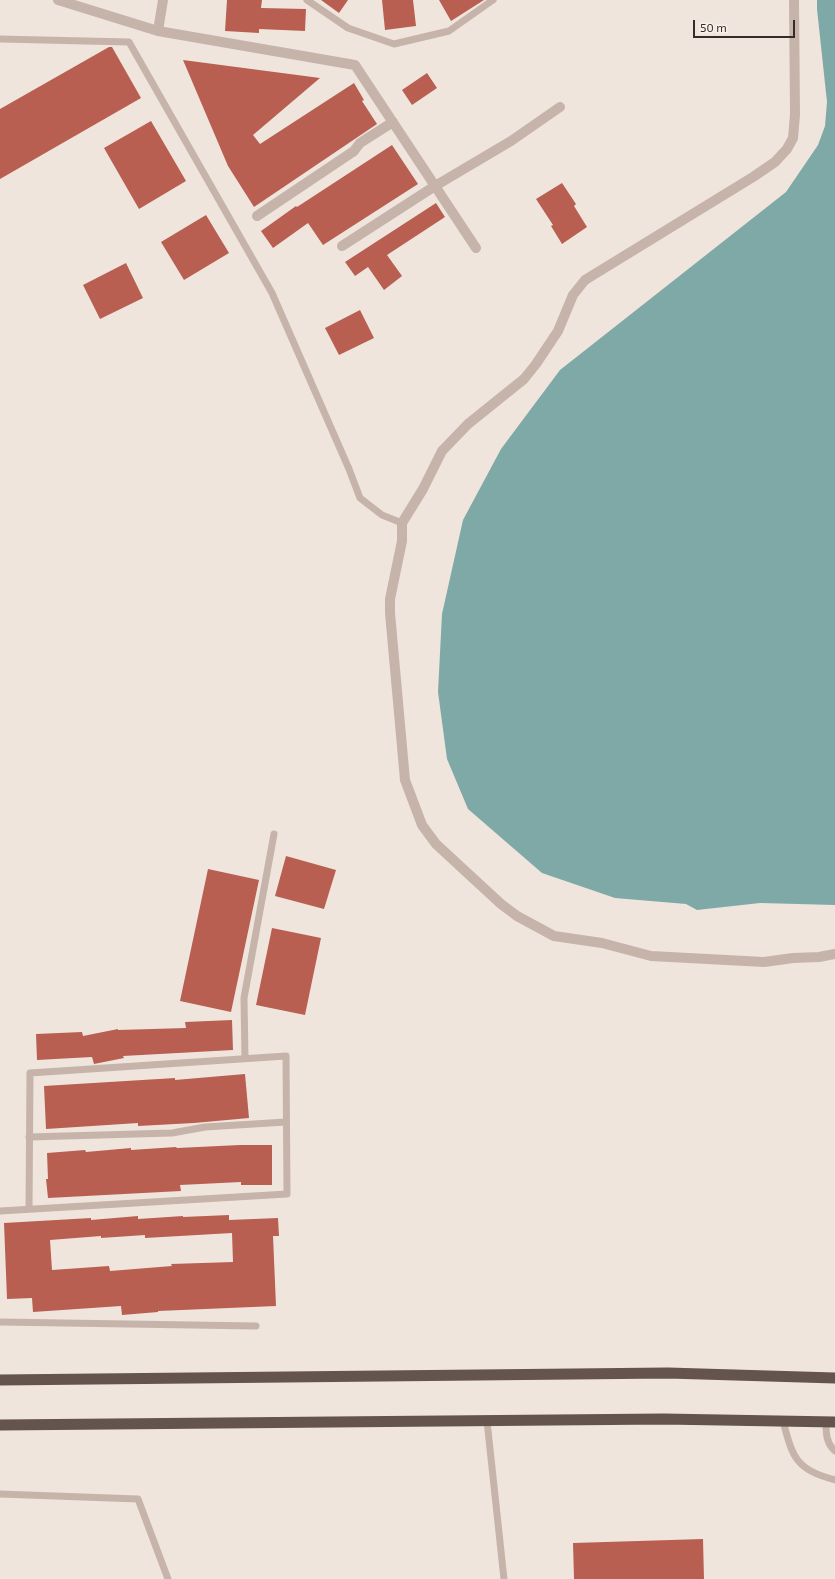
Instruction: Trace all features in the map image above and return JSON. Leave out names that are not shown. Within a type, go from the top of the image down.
[{"type":"highway","points":[[0,1380],[668,1373],[835,1378]]},
{"type":"highway","points":[[0,1425],[664,1419],[830,1422]]},
{"type":"street","points":[[58,0],[158,31],[356,65],[476,248]]},
{"type":"street","points":[[158,31],[163,0]]},
{"type":"street","points":[[794,0],[795,115],[793,138],[788,149],[775,162],[753,178],[585,280],[573,295],[558,331],[524,379],[468,424],[442,451],[423,488],[402,523],[402,541],[390,599],[390,613],[406,780],[422,825],[436,844],[501,904],[517,916],[554,936],[602,943],[651,956],[764,962],[835,954]]},
{"type":"street","points":[[342,246],[435,186],[511,141],[560,107]]},
{"type":"street","points":[[258,216],[354,151],[360,143],[393,122]]},
{"type":"lane","points":[[307,0],[348,28],[394,44],[449,31],[489,1]]},
{"type":"lane","points":[[0,39],[129,42],[272,293],[349,469],[360,498],[382,515],[402,523]]},
{"type":"lane","points":[[245,1058],[244,998],[274,834]]},
{"type":"lane","points":[[0,1211],[287,1194],[286,1056],[30,1073],[29,1209]]},
{"type":"lane","points":[[29,1137],[172,1133],[205,1127],[286,1122]]},
{"type":"lane","points":[[0,1322],[256,1326]]},
{"type":"lane","points":[[487,1421],[504,1579]]},
{"type":"lane","points":[[783,1421],[789,1446],[799,1464],[818,1475],[835,1480]]},
{"type":"lane","points":[[830,1422],[826,1437],[831,1447],[835,1451]]},
{"type":"lane","points":[[0,1494],[138,1499],[168,1579]]},
{"type":"water","points":[[817,0],[835,0],[835,905],[760,903],[697,910],[686,904],[615,898],[542,873],[468,809],[447,759],[438,692],[442,614],[463,520],[501,449],[560,370],[786,192],[818,145],[825,126],[827,102]]},
{"type":"building","points":[[227,0],[262,0],[261,8],[306,9],[305,31],[259,29],[259,33],[225,31]]},
{"type":"building","points":[[321,0],[348,0],[339,13]]},
{"type":"building","points":[[382,0],[413,0],[416,26],[385,30]]},
{"type":"building","points":[[439,0],[484,0],[451,21]]},
{"type":"building","points":[[109,47],[112,47],[141,98],[0,179],[0,109]]},
{"type":"building","points":[[183,60],[320,78],[253,135],[260,144],[354,83],[364,100],[362,101],[377,124],[254,207],[228,166]]},
{"type":"building","points":[[427,73],[437,88],[412,105],[402,90]]},
{"type":"building","points":[[151,121],[186,181],[139,209],[104,148]]},
{"type":"building","points":[[392,145],[418,184],[323,245],[308,223],[273,248],[261,231],[296,206],[297,207]]},
{"type":"building","points":[[562,183],[576,204],[574,206],[587,227],[562,244],[551,226],[553,225],[536,199]]},
{"type":"building","points":[[436,203],[445,217],[387,255],[402,276],[384,290],[368,267],[355,276],[345,262]]},
{"type":"building","points":[[206,215],[229,253],[184,280],[161,242]]},
{"type":"building","points":[[126,263],[143,298],[100,319],[83,285]]},
{"type":"building","points":[[360,310],[374,338],[339,355],[325,328]]},
{"type":"building","points":[[286,856],[336,870],[324,909],[275,896]]},
{"type":"building","points":[[208,869],[259,880],[231,1012],[180,1001]]},
{"type":"building","points":[[272,928],[321,938],[305,1015],[256,1005]]},
{"type":"building","points":[[232,1020],[233,1050],[123,1056],[124,1058],[94,1064],[92,1057],[37,1060],[36,1034],[82,1032],[83,1036],[118,1029],[186,1028],[185,1022]]},
{"type":"building","points":[[245,1074],[249,1118],[194,1123],[138,1126],[138,1123],[46,1129],[44,1086],[175,1078],[175,1080]]},
{"type":"building","points":[[272,1145],[272,1185],[241,1185],[241,1182],[180,1185],[181,1191],[48,1198],[46,1179],[48,1179],[47,1153],[85,1150],[86,1152],[131,1148],[131,1150]]},
{"type":"building","points":[[229,1215],[229,1220],[278,1218],[279,1236],[273,1236],[276,1306],[158,1311],[122,1315],[121,1306],[33,1312],[32,1298],[7,1299],[4,1223],[91,1218],[91,1220],[138,1216],[138,1219]],"holes":[[[232,1233],[233,1262],[171,1264],[172,1266],[110,1271],[109,1266],[52,1270],[50,1240],[101,1236],[101,1238],[145,1235],[145,1238]]]},
{"type":"building","points":[[703,1539],[704,1579],[574,1579],[573,1543]]}]
